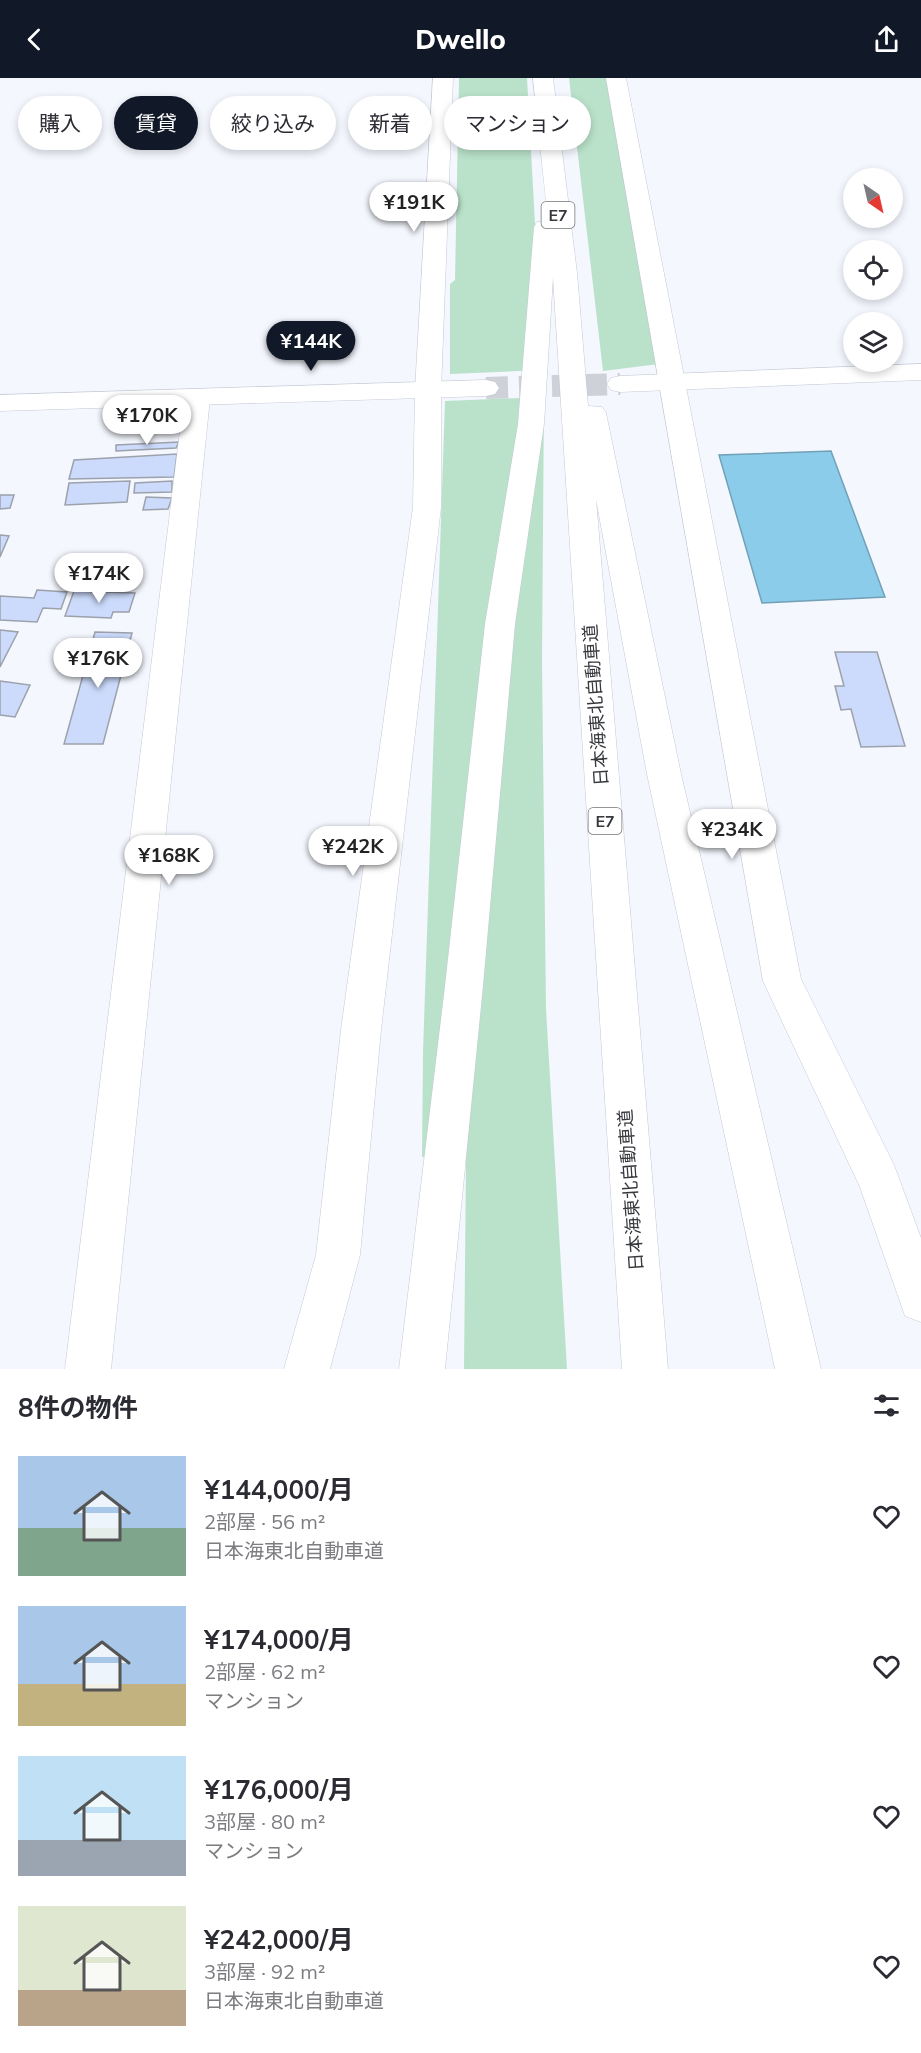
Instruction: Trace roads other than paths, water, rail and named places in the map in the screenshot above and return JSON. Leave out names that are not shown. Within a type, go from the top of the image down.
[{"type":"main road","points":[[308,1369],[338,1255],[361,1030],[427,507],[428,390],[443,78]]},
{"type":"main road","name":"日本海東北自動車道","points":[[543,78],[565,273],[645,1369]]},
{"type":"main road","points":[[616,78],[782,981],[879,1180],[921,1300]]},
{"type":"main road","points":[[422,1369],[464,986],[500,624],[531,424],[550,156]]},
{"type":"main road","points":[[565,273],[664,774],[798,1369]]},
{"type":"main road","points":[[620,384],[921,372]]},
{"type":"main road","points":[[0,403],[486,388]]},
{"type":"main road","points":[[88,1369],[196,398]]},
{"type":"water","points":[[831,451],[885,597],[762,603],[719,455]]},
{"type":"tunnel","points":[[486,388],[620,384]]}]
